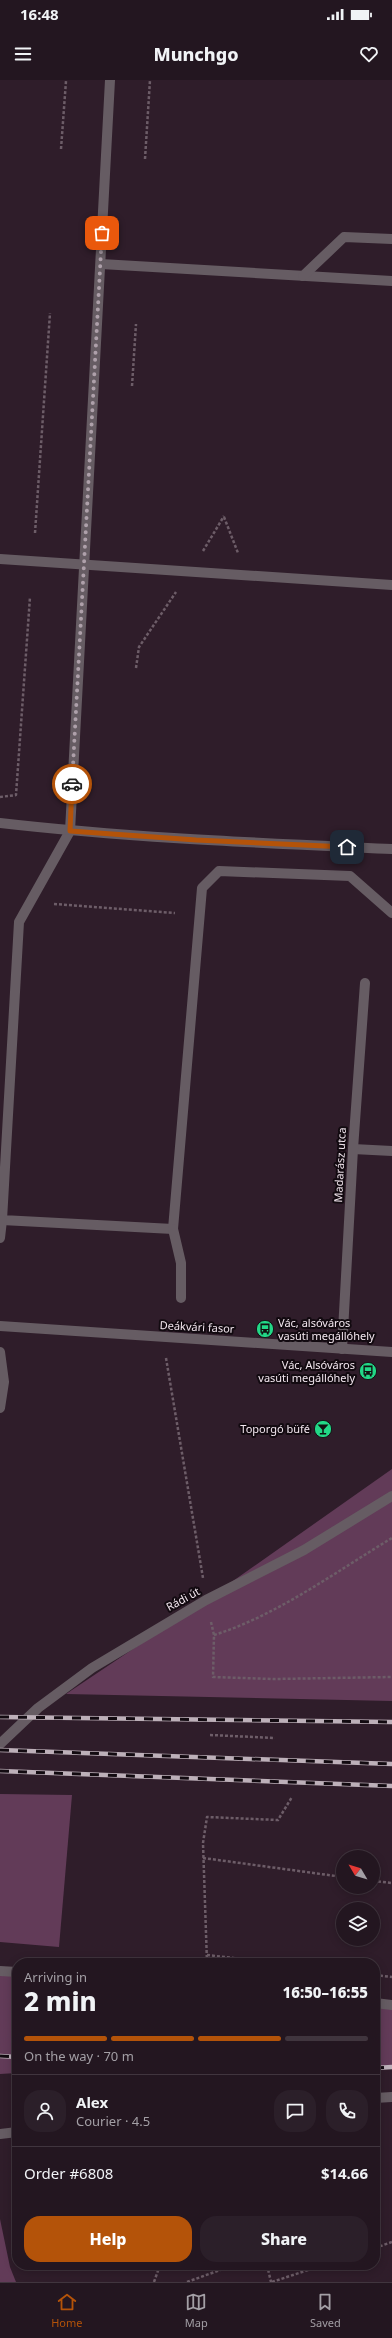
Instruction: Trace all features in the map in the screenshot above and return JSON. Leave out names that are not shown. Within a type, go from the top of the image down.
[{"type":"street","points":[[0,1238],[2,1220],[2,1177],[19,922],[70,831],[83,564],[101,264],[110,80]]},
{"type":"street","points":[[303,276],[344,237],[392,239]]},
{"type":"street","points":[[101,264],[392,281]]},
{"type":"street","points":[[0,559],[392,585]]},
{"type":"street","points":[[0,823],[70,831],[196,840],[392,849]]},
{"type":"street","points":[[181,1298],[181,1263],[173,1229],[202,888],[219,871],[350,876],[392,913]]},
{"type":"street","name":"Madarász utca","points":[[342,1349],[352,1149],[365,983]]},
{"type":"street","points":[[352,1149],[392,1151]]},
{"type":"street","points":[[2,1220],[173,1229]]},
{"type":"street","name":"Deákvári fasor","points":[[0,1326],[392,1352]]},
{"type":"street","points":[[0,1352],[4,1376],[0,1408]]},
{"type":"street","name":"Rádi út","points":[[0,1744],[38,1708],[92,1668],[206,1600],[304,1550],[392,1496]]},
{"type":"street","points":[[0,1971],[12,1972]]},
{"type":"street","points":[[380,2003],[392,2004]]},
{"type":"street","points":[[380,2097],[392,2096]]},
{"type":"street","points":[[0,2134],[12,2133]]},
{"type":"path","points":[[145,159],[150,80]]},
{"type":"path","points":[[61,149],[66,81]]},
{"type":"path","points":[[35,533],[50,313]]},
{"type":"path","points":[[132,386],[136,324]]},
{"type":"path","points":[[200,555],[224,516],[239,557]]},
{"type":"path","points":[[136,668],[139,648],[176,592],[183,593]]},
{"type":"path","points":[[0,797],[16,795],[30,597]]},
{"type":"path","points":[[47,903],[175,913]]},
{"type":"path","points":[[164,1337],[206,1600],[214,1634],[212,1677],[274,1679],[392,1676]]},
{"type":"path","points":[[214,1634],[238,1627],[276,1608],[392,1538]]},
{"type":"path","points":[[210,1735],[275,1738]]},
{"type":"path","points":[[233,1958],[207,1955],[203,1843],[207,1816],[278,1820],[292,1797]]},
{"type":"path","points":[[203,1858],[336,1876]]},
{"type":"path","points":[[380,1881],[392,1883]]},
{"type":"path","points":[[380,1976],[392,1977]]},
{"type":"path","points":[[380,2246],[392,2242]]},
{"type":"path","points":[[154,2282],[158,2270]]},
{"type":"path","points":[[187,2282],[220,2270]]},
{"type":"path","points":[[268,2270],[272,2282],[308,2270]]},
{"type":"shaded area","points":[[392,1469],[392,1701],[66,1694],[206,1600]]},
{"type":"shaded area","points":[[0,1794],[72,1795],[59,1947],[0,1942]]},
{"type":"shaded area","points":[[0,1972],[12,1973],[12,2073],[0,2074]]},
{"type":"shaded area","points":[[380,2001],[392,2002],[392,2069],[380,2069]]},
{"type":"shaded area","points":[[0,2219],[10,2267],[16,2282],[0,2282]]},
{"type":"railway","points":[[0,1717],[392,1722]]},
{"type":"railway","points":[[0,1750],[392,1764]]},
{"type":"railway","points":[[0,1771],[392,1786]]},
{"type":"railway","points":[[0,2056],[12,2057]]},
{"type":"railway","points":[[380,2068],[392,2067]]},
{"type":"way so far","points":[[72,784],[102,233]]},
{"type":"place","name":"Vác, alsóváros vasúti megállóhely","points":[[265,1329]]},
{"type":"place","name":"Vác, Alsóváros vasúti megállóhely","points":[[368,1371]]},
{"type":"place","name":"Toporgó büfé","points":[[323,1429]]},
{"type":"route","points":[[72,784],[70,831],[196,840],[347,847]]}]
